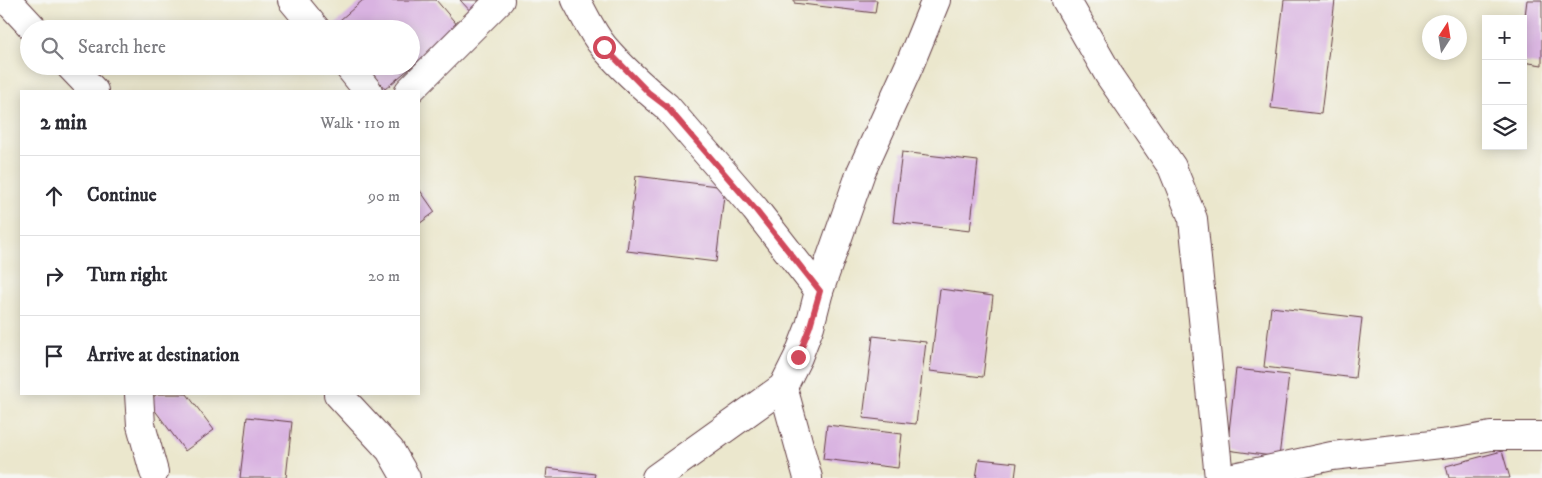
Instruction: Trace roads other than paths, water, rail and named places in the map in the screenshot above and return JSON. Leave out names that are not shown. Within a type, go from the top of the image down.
[{"type":"street","points":[[7,0],[26,20]]},
{"type":"street","points":[[292,0],[309,20]]},
{"type":"street","points":[[410,90],[500,0]]},
{"type":"street","points":[[576,0],[593,32],[604,47],[649,93],[666,106],[755,209],[820,291]]},
{"type":"street","points":[[656,478],[783,387],[810,326],[820,291],[861,172],[902,83],[936,0]]},
{"type":"street","points":[[1066,0],[1109,76],[1172,167],[1193,220],[1218,478]]},
{"type":"street","points":[[79,75],[93,90]]},
{"type":"street","points":[[355,75],[367,90]]},
{"type":"street","points":[[783,387],[808,478]]},
{"type":"street","points":[[139,395],[141,425],[154,472]]},
{"type":"street","points":[[339,395],[390,450],[406,478]]},
{"type":"street","points":[[1229,478],[1332,456],[1459,442],[1491,436],[1542,436]]}]
